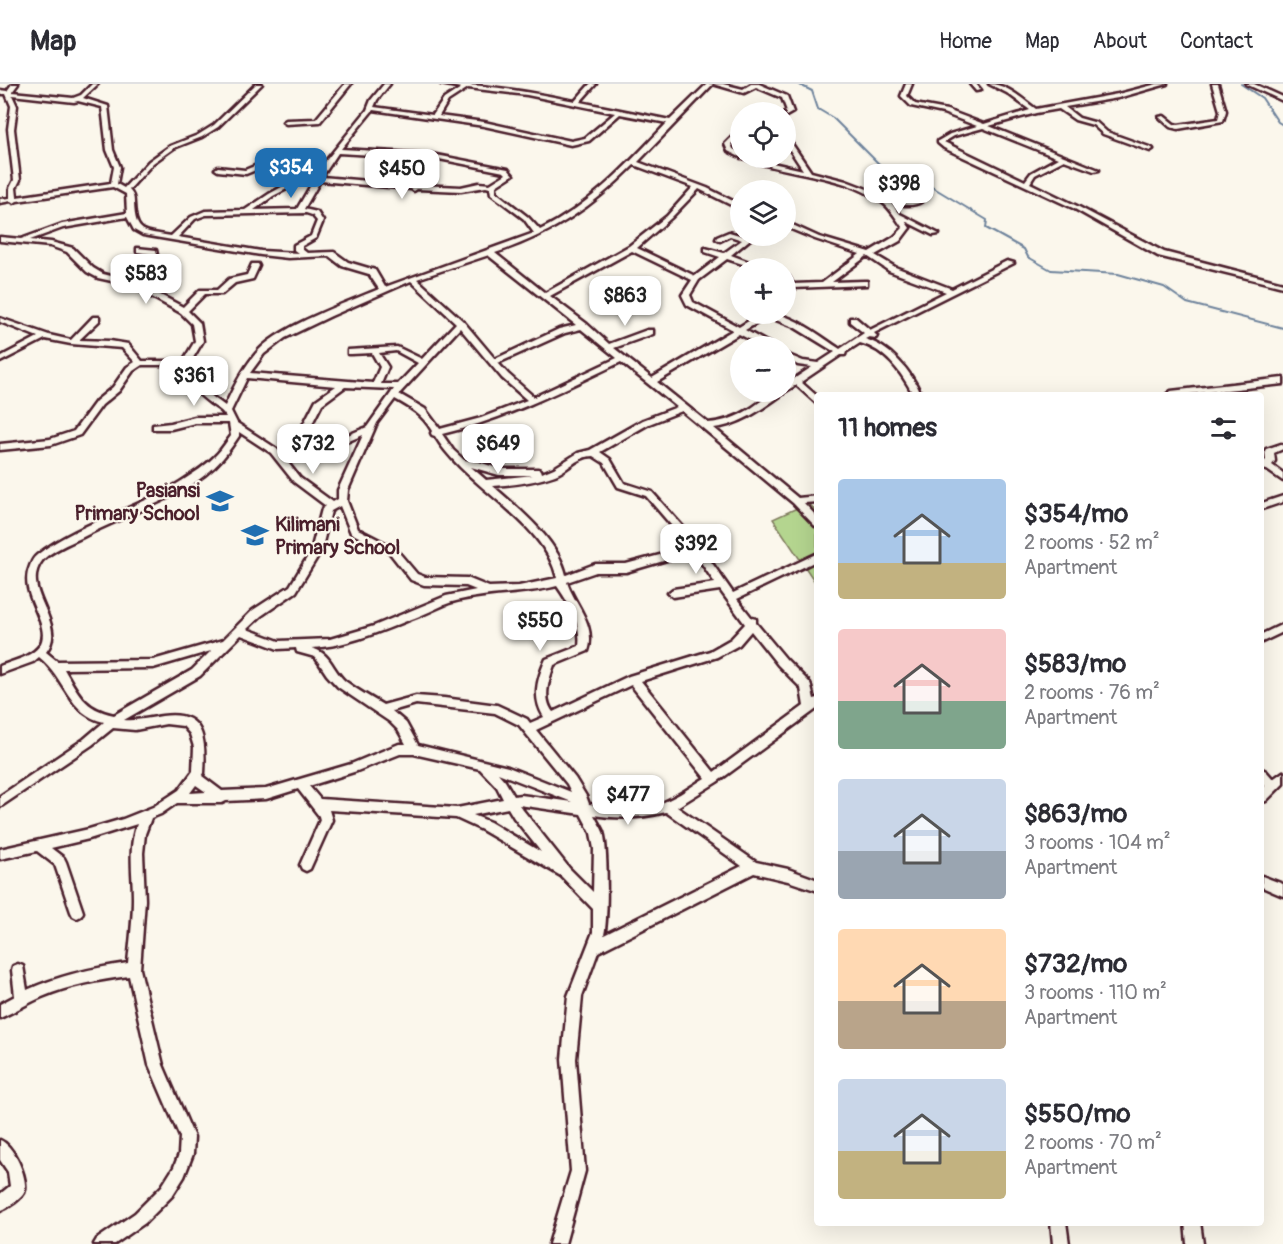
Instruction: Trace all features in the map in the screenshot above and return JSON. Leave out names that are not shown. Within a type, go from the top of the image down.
[{"type":"street","points":[[9,90],[22,84]]},
{"type":"street","points":[[79,99],[95,84]]},
{"type":"street","points":[[126,190],[151,162],[172,147],[200,136],[216,126],[259,84]]},
{"type":"street","points":[[286,122],[318,122],[348,84]]},
{"type":"street","points":[[299,212],[304,198],[319,179],[325,166],[372,108],[374,100],[387,84]]},
{"type":"street","points":[[444,84],[516,92],[669,122]]},
{"type":"street","points":[[516,92],[524,84]]},
{"type":"street","points":[[575,104],[593,84]]},
{"type":"street","points":[[227,411],[245,375],[268,346],[309,323],[413,279],[492,254],[538,233],[577,211],[633,162],[669,122],[710,84]]},
{"type":"street","points":[[716,84],[744,92],[755,85],[785,97],[787,102]]},
{"type":"street","points":[[909,84],[904,93],[910,103],[945,111],[1096,170]]},
{"type":"street","points":[[973,84],[978,90]]},
{"type":"street","points":[[992,84],[1009,92],[1035,111]]},
{"type":"street","points":[[1164,84],[1119,96],[1035,111],[952,135],[939,142],[1099,219],[1168,257],[1283,285]]},
{"type":"street","points":[[1162,117],[1172,126],[1178,127],[1221,120],[1223,111],[1215,84]]},
{"type":"street","points":[[1249,84],[1283,99]]},
{"type":"street","points":[[436,115],[446,100],[468,86]]},
{"type":"street","points":[[9,90],[79,99],[105,106],[110,150],[117,167],[114,184]]},
{"type":"street","points":[[9,90],[14,106],[11,129],[17,180],[13,188],[14,201]]},
{"type":"street","points":[[1059,106],[1077,119],[1095,124],[1105,133],[1150,149]]},
{"type":"street","points":[[372,108],[436,115],[571,143],[587,140],[618,112]]},
{"type":"street","points":[[336,151],[431,156],[489,166],[509,172],[504,180],[492,187]]},
{"type":"street","points":[[796,154],[809,174]]},
{"type":"street","points":[[414,189],[427,170],[431,156]]},
{"type":"street","points":[[1025,185],[1032,175],[1064,157]]},
{"type":"street","points":[[218,169],[246,172],[274,160],[325,166]]},
{"type":"street","points":[[633,162],[698,187],[730,203]]},
{"type":"street","points":[[247,212],[271,195],[325,166]]},
{"type":"street","points":[[785,168],[851,184],[883,198],[918,202]]},
{"type":"street","points":[[319,179],[414,189],[463,189],[483,184],[492,187],[496,196],[526,218],[538,233]]},
{"type":"street","points":[[0,201],[14,201],[114,184],[126,190],[130,196],[129,215],[135,226],[143,233],[261,253],[331,254],[345,264],[375,275],[384,291]]},
{"type":"street","points":[[545,296],[632,248],[669,217],[698,187]]},
{"type":"street","points":[[820,286],[843,274],[851,262],[905,232],[905,223],[883,198]]},
{"type":"street","points":[[172,238],[183,226],[201,215],[247,212],[315,213],[320,221],[315,237],[298,245],[298,250],[304,254]]},
{"type":"street","points":[[893,212],[935,234]]},
{"type":"street","points":[[22,240],[68,225],[129,215]]},
{"type":"street","points":[[796,229],[817,238],[868,254],[892,269],[950,291]]},
{"type":"street","points":[[720,239],[730,234]]},
{"type":"street","points":[[0,239],[22,240],[66,248],[95,273],[132,283],[184,311],[196,323],[199,341],[186,363]]},
{"type":"street","points":[[739,246],[696,279],[687,291],[689,302],[746,336]]},
{"type":"street","points":[[632,248],[696,279]]},
{"type":"street","points":[[132,283],[164,267],[156,261],[153,252],[140,250]]},
{"type":"street","points":[[708,250],[733,258]]},
{"type":"street","points":[[492,254],[707,426],[796,501],[814,521]]},
{"type":"street","points":[[814,398],[796,381],[871,332],[1010,263]]},
{"type":"street","points":[[184,311],[203,292],[219,292],[232,281],[250,278],[255,266]]},
{"type":"street","points":[[413,279],[533,400]]},
{"type":"street","points":[[796,283],[820,286],[864,284]]},
{"type":"street","points":[[73,342],[96,319]]},
{"type":"street","points":[[0,320],[18,325],[43,337],[125,346],[140,363]]},
{"type":"street","points":[[853,320],[871,332],[877,344],[909,379],[916,392]]},
{"type":"street","points":[[0,802],[88,742],[113,722],[196,673],[223,644],[266,606],[294,589],[301,581],[316,551],[325,515],[336,503],[343,490],[369,429],[397,391],[460,324]]},
{"type":"street","points":[[652,381],[750,324]]},
{"type":"street","points":[[794,324],[842,353]]},
{"type":"street","points":[[494,362],[562,331],[584,326]]},
{"type":"street","points":[[609,347],[650,332]]},
{"type":"street","points":[[0,360],[43,337]]},
{"type":"street","points":[[859,340],[877,344]]},
{"type":"street","points":[[351,352],[397,350],[423,363]]},
{"type":"street","points":[[375,352],[384,367],[376,386]]},
{"type":"street","points":[[435,433],[460,428],[533,400],[623,358]]},
{"type":"street","points":[[796,361],[820,366]]},
{"type":"street","points":[[0,447],[51,442],[77,433],[99,403],[116,389],[130,369],[140,363],[186,363]]},
{"type":"street","points":[[0,670],[41,652],[48,644],[49,632],[30,579],[33,566],[38,559],[178,486],[212,465],[230,445],[235,436],[233,423],[227,411],[197,389],[186,363]]},
{"type":"street","points":[[245,375],[311,380],[341,386],[376,386],[397,391],[422,411],[435,433],[471,473],[487,483],[541,538],[559,565],[561,581],[579,613],[586,643],[579,651],[550,662],[541,703],[543,711],[552,719]]},
{"type":"street","points":[[1188,392],[1283,381]]},
{"type":"street","points":[[293,453],[319,402],[341,386]]},
{"type":"street","points":[[707,426],[728,424],[765,402]]},
{"type":"street","points":[[487,483],[507,483],[551,473],[646,422],[684,408]]},
{"type":"street","points":[[156,427],[195,420],[233,423],[261,441],[280,457],[297,480],[336,503],[354,531],[392,550],[414,577],[424,580],[467,582],[489,591]]},
{"type":"street","points":[[280,457],[339,442],[369,429]]},
{"type":"street","points":[[1281,447],[1269,451],[1271,461],[1264,466],[1283,478]]},
{"type":"street","points":[[317,804],[457,813],[531,800],[651,811],[667,807],[713,779],[814,705],[806,686],[782,662],[731,598],[697,548],[649,494],[621,485],[609,462],[593,452]]},
{"type":"street","points":[[462,463],[479,465],[499,472],[551,473]]},
{"type":"street","points":[[796,501],[814,499]]},
{"type":"street","points":[[1264,505],[1283,499]]},
{"type":"street","points":[[239,630],[272,644],[292,646],[330,643],[356,637],[434,605],[489,591],[519,590],[561,581],[595,568],[626,567],[697,548]]},
{"type":"street","points":[[731,598],[814,558]]},
{"type":"street","points":[[673,592],[723,586]]},
{"type":"street","points":[[530,729],[633,679],[713,654],[735,642],[752,622]]},
{"type":"street","points":[[1264,637],[1283,628]]},
{"type":"street","points":[[56,665],[141,665],[223,644]]},
{"type":"street","points":[[292,646],[319,654],[332,675],[345,687],[383,709],[403,726],[414,749]]},
{"type":"street","points":[[0,854],[105,830],[162,810],[179,799],[196,778],[201,767],[202,755],[196,733],[184,722],[172,720],[137,725],[98,719],[86,711],[75,698],[56,665],[41,652]]},
{"type":"street","points":[[633,679],[713,779]]},
{"type":"street","points":[[383,709],[416,700],[473,704],[504,712],[523,722],[554,758],[584,805],[597,833],[600,849],[599,932],[575,996],[569,1059],[578,1171],[557,1244]]},
{"type":"street","points":[[179,799],[266,794],[353,768],[382,754],[399,749],[414,749],[498,767],[584,805]]},
{"type":"street","points":[[483,765],[501,784],[510,802],[565,872],[600,907]]},
{"type":"street","points":[[1264,776],[1272,786]]},
{"type":"street","points":[[1264,795],[1283,777]]},
{"type":"street","points":[[196,778],[222,798]]},
{"type":"street","points":[[301,784],[326,820],[306,865]]},
{"type":"street","points":[[667,807],[753,867],[788,875],[814,885]]},
{"type":"street","points":[[457,813],[486,826],[565,872]]},
{"type":"street","points":[[102,1244],[140,1218],[167,1191],[179,1172],[186,1154],[187,1137],[156,1065],[134,969],[139,900],[137,853],[139,834],[146,816]]},
{"type":"street","points":[[38,845],[60,862],[67,876],[77,912]]},
{"type":"street","points":[[594,947],[753,867]]},
{"type":"street","points":[[1264,883],[1283,890]]},
{"type":"street","points":[[0,1011],[54,983],[79,976],[134,969]]},
{"type":"street","points":[[18,970],[22,998]]},
{"type":"street","points":[[0,1147],[18,1179],[18,1189],[0,1204]]},
{"type":"street","points":[[1059,1226],[1061,1244]]},
{"type":"street","points":[[1193,1226],[1195,1244]]},
{"type":"green space","points":[[808,503],[814,508],[814,580],[773,519]]},
{"type":"waterway","points":[[798,84],[812,91],[818,109],[833,118],[890,175],[919,179],[987,220],[986,228],[1024,249],[1028,257],[1051,270],[1118,274],[1164,287],[1187,303],[1283,328]]},
{"type":"waterway","points":[[1241,84],[1262,98],[1278,122],[1283,125]]},
{"type":"place","name":"Pasiansi Primary School","points":[[220,501]]},
{"type":"place","name":"Kilimani Primary School","points":[[255,535]]}]
